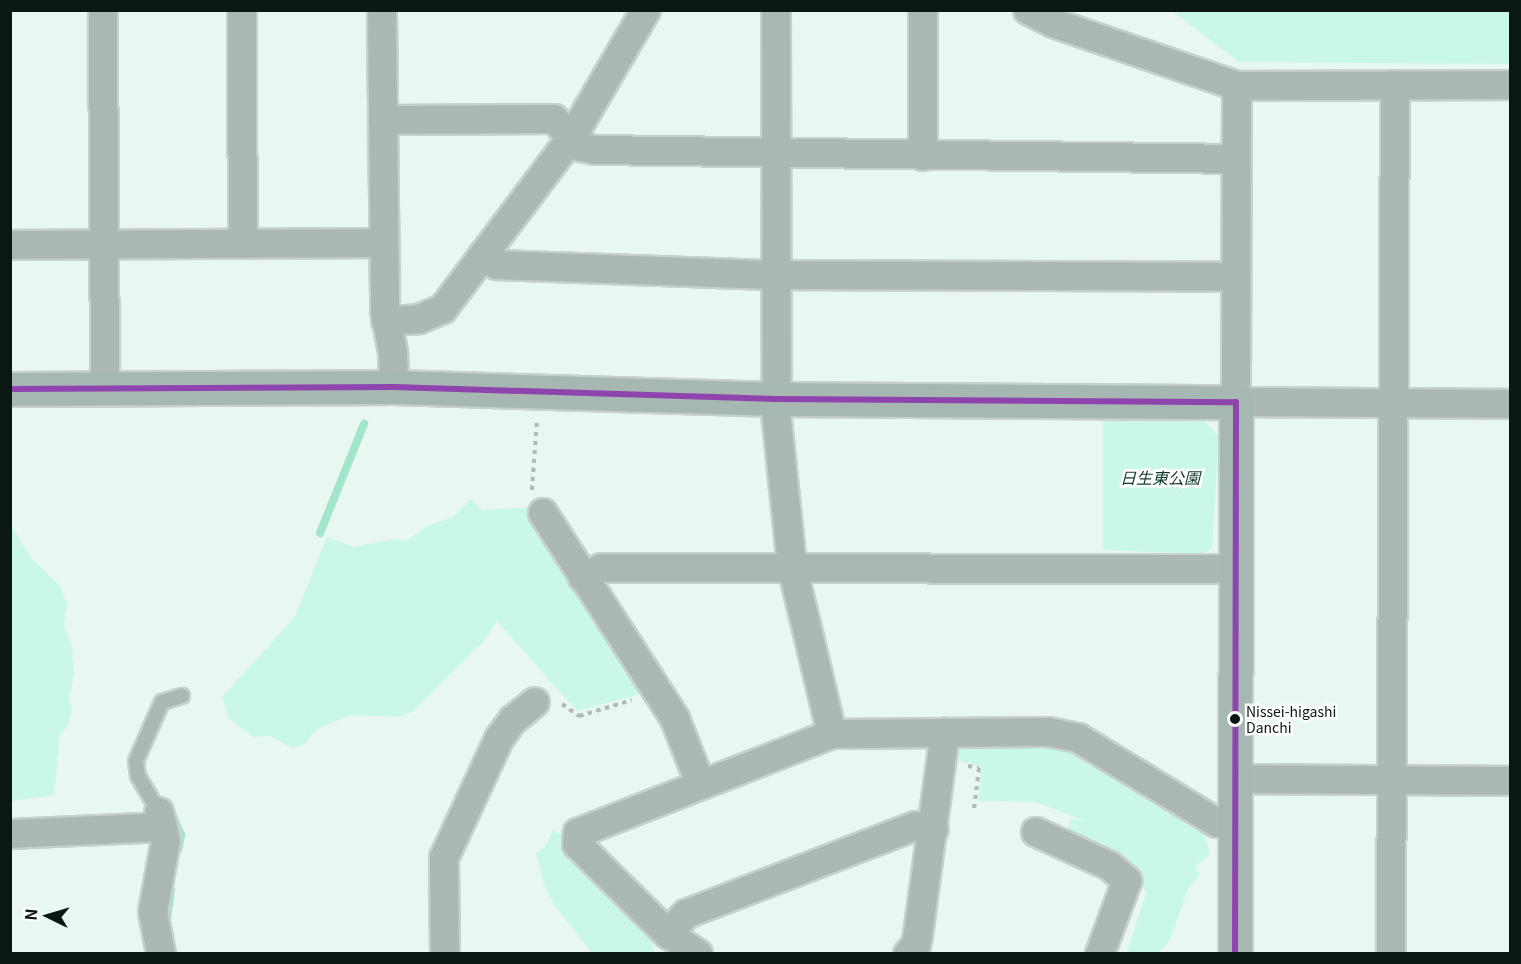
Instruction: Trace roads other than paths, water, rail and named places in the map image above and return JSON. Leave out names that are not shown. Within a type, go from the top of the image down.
[{"type":"street","points":[[103,10],[105,388]]},
{"type":"street","points":[[242,10],[243,244]]},
{"type":"street","points":[[381,10],[386,321],[393,352],[394,387]]},
{"type":"street","points":[[386,321],[436,314],[483,256],[572,137],[646,10]]},
{"type":"street","points":[[776,10],[776,399],[792,566],[832,734]]},
{"type":"street","points":[[923,10],[923,156]]},
{"type":"street","points":[[1028,10],[1053,22],[1237,86],[1510,85]]},
{"type":"street","points":[[1391,954],[1395,85]]},
{"type":"street","points":[[1235,954],[1237,86]]},
{"type":"street","points":[[383,120],[554,119],[581,147],[595,150],[775,156],[1236,159]]},
{"type":"street","points":[[10,245],[384,243]]},
{"type":"street","points":[[483,256],[497,265],[776,274],[1236,277]]},
{"type":"street","points":[[10,389],[394,387],[776,399],[1510,404]]},
{"type":"street","points":[[537,503],[675,719],[701,785]]},
{"type":"street","points":[[583,578],[603,568],[792,566],[1237,569]]},
{"type":"street","points":[[445,954],[444,858],[499,739],[513,720],[535,702]]},
{"type":"street","points":[[698,954],[668,934],[578,844],[578,833],[832,734],[1048,732],[1078,738],[1217,823],[1236,824]]},
{"type":"street","points":[[908,954],[916,945],[934,829],[945,733]]},
{"type":"street","points":[[1236,779],[1510,781]]},
{"type":"street","points":[[10,834],[161,819],[166,840],[153,912],[161,954]]},
{"type":"street","points":[[668,934],[686,914],[915,826],[934,829]]},
{"type":"street","points":[[1036,832],[1110,866],[1127,881],[1100,954]]},
{"type":"lane","points":[[161,819],[138,776],[136,761],[162,702],[182,696]]},
{"type":"waterway","points":[[320,533],[364,424]]},
{"type":"waterway","points":[[173,816],[181,835],[178,850]]},
{"type":"waterway","points":[[167,920],[171,889]]},
{"type":"place","name":"Nissei-higashi Danchi","points":[[1235,719]]},
{"type":"park label","name":"日生東公園","points":[[1160,477]]}]
